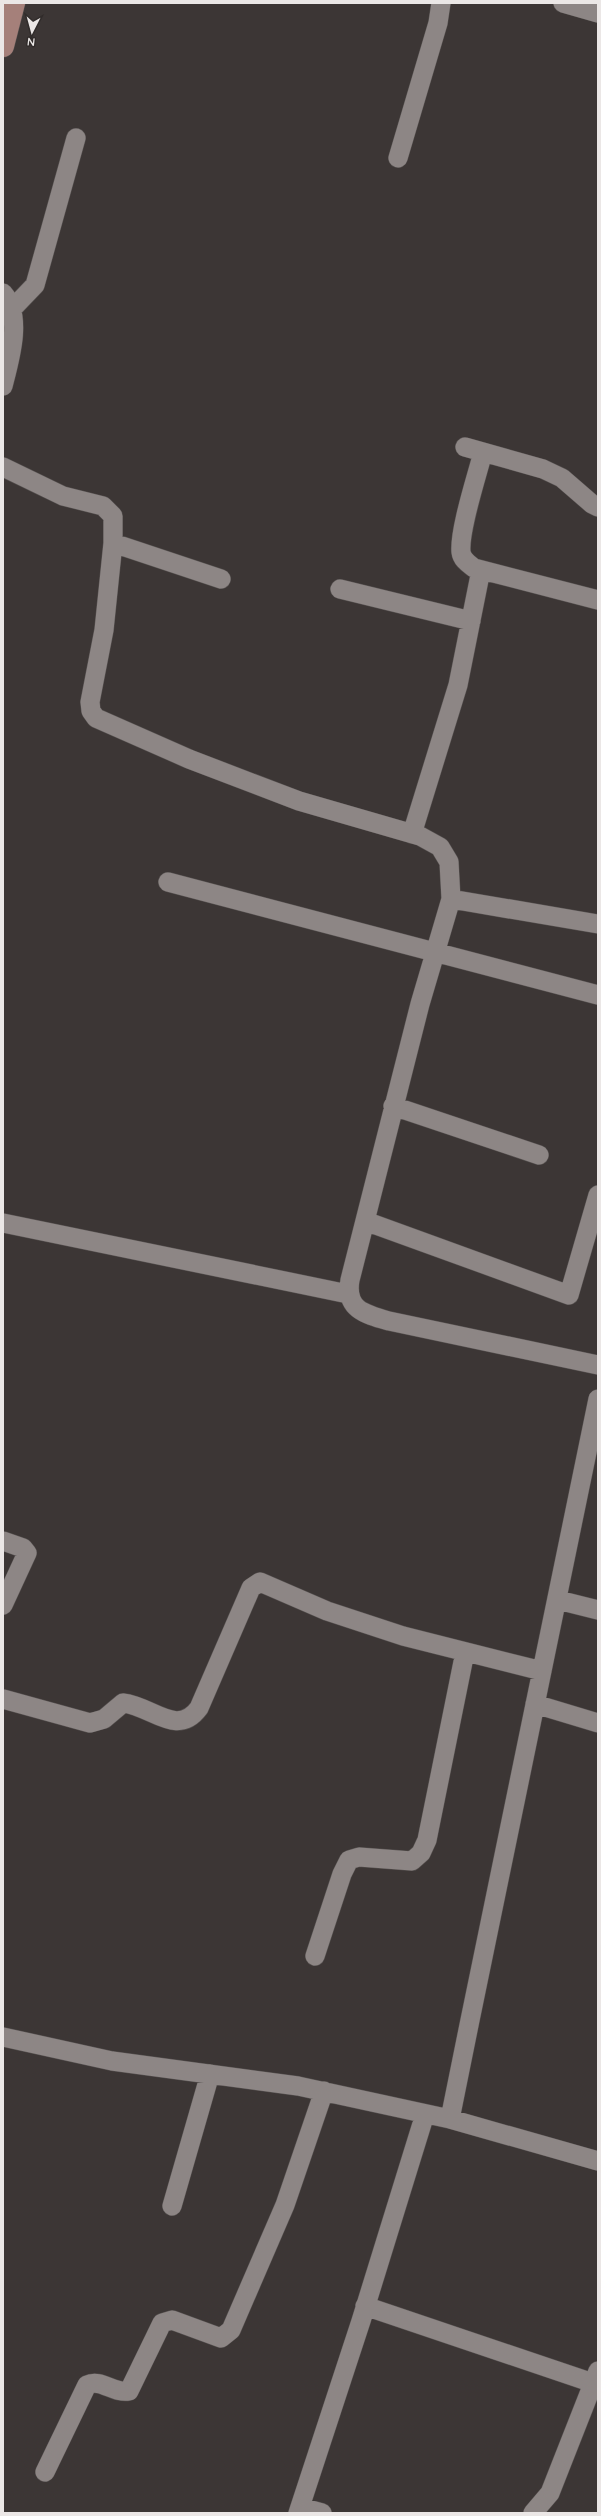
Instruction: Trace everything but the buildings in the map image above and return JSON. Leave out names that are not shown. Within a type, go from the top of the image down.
[{"type":"main road","points":[[3,46],[14,3]]},
{"type":"street","points":[[398,158],[438,23],[441,3]]},
{"type":"street","points":[[563,3],[598,13]]},
{"type":"street","points":[[12,309],[35,285],[76,138]]},
{"type":"street","points":[[3,292],[12,309],[14,322],[8,365],[3,386]]},
{"type":"street","points":[[465,447],[543,469],[562,478],[592,504],[598,507]]},
{"type":"street","points":[[483,452],[463,536],[461,553],[464,560],[474,568],[598,600]]},
{"type":"street","points":[[3,467],[63,496],[103,506],[110,510],[113,516],[113,543],[101,654],[90,702],[91,711],[96,718],[188,759],[299,801],[412,834],[440,847],[449,862],[451,899],[420,1004],[365,1221],[348,1294],[355,1306],[366,1314],[388,1321],[598,1364]]},
{"type":"street","points":[[113,543],[221,579]]},
{"type":"street","points":[[412,834],[458,685],[481,570]]},
{"type":"street","points":[[340,589],[471,621]]},
{"type":"street","points":[[168,882],[436,951],[598,995]]},
{"type":"street","points":[[451,899],[598,924]]},
{"type":"street","points":[[393,1106],[539,1155]]},
{"type":"street","points":[[365,1221],[569,1295],[598,1195]]},
{"type":"street","points":[[3,1223],[348,1294]]},
{"type":"street","points":[[450,2119],[535,1704],[558,1600],[598,1399]]},
{"type":"street","points":[[3,1541],[23,1548],[27,1553],[3,1605]]},
{"type":"street","points":[[3,1699],[90,1724],[104,1719],[123,1702],[173,1721],[185,1722],[193,1717],[199,1708],[251,1588],[260,1582],[327,1611],[403,1636],[542,1671]]},
{"type":"street","points":[[558,1600],[598,1610]]},
{"type":"street","points":[[315,1956],[342,1874],[349,1860],[359,1857],[412,1861],[421,1853],[427,1840],[465,1652]]},
{"type":"street","points":[[535,1704],[598,1723]]},
{"type":"street","points":[[3,2038],[112,2061],[210,2074],[324,2092],[450,2119],[598,2161]]},
{"type":"street","points":[[172,2206],[210,2074]]},
{"type":"street","points":[[45,2472],[87,2385],[98,2383],[117,2390],[129,2391],[162,2323],[172,2320],[222,2338],[231,2330],[284,2206],[324,2092]]},
{"type":"street","points":[[322,2513],[299,2510],[366,2306],[425,2114]]},
{"type":"street","points":[[366,2306],[596,2377],[550,2493],[533,2513]]}]
